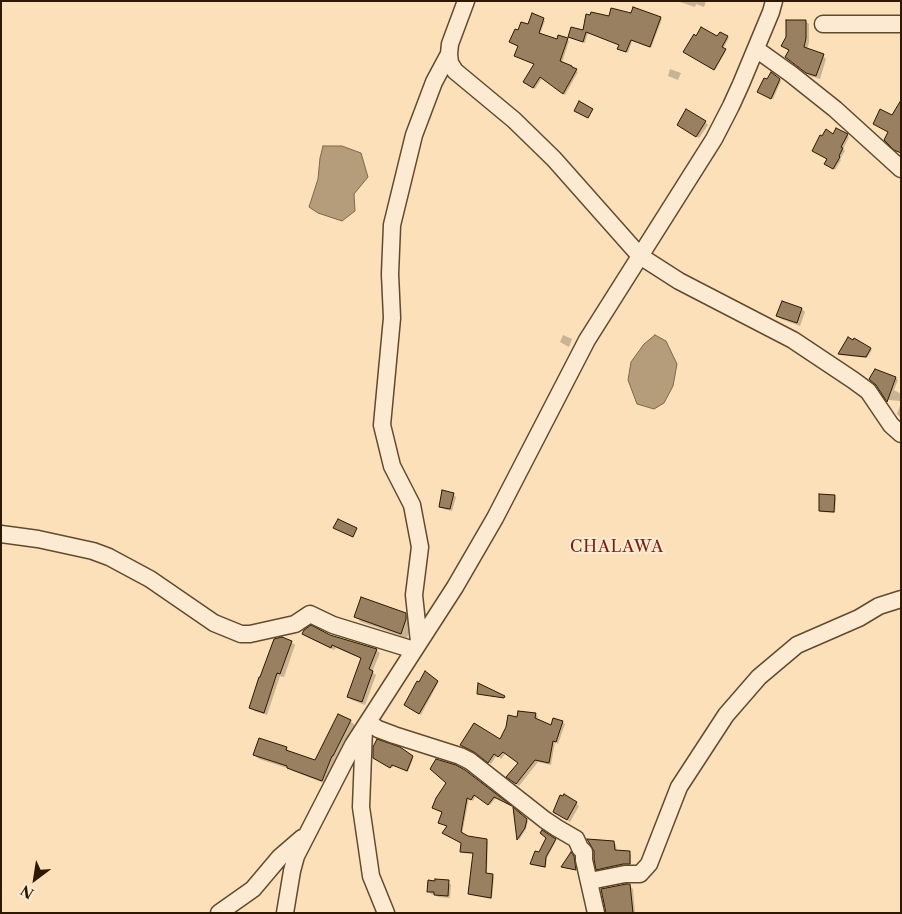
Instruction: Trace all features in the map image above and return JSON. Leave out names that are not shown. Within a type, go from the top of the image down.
[{"type":"street","points":[[466,1],[450,44],[450,63],[455,71],[514,120],[554,159],[640,256],[679,282],[793,340],[852,380],[868,391],[891,425],[901,434]]},
{"type":"street","points":[[285,913],[296,856],[353,745],[455,587],[495,518],[587,340],[714,139],[756,49],[774,1]]},
{"type":"street","points":[[823,24],[901,24]]},
{"type":"street","points":[[756,49],[835,109],[901,169]]},
{"type":"street","points":[[417,646],[414,595],[420,547],[412,505],[392,466],[382,425],[392,318],[390,274],[392,225],[414,135],[434,82],[449,54]]},
{"type":"street","points":[[1,534],[38,539],[101,554],[150,579],[214,622],[241,634],[250,634],[295,624],[310,614],[333,625],[417,646]]},
{"type":"street","points":[[590,881],[626,874],[640,874],[649,864],[678,788],[726,715],[759,677],[797,646],[859,618],[879,606],[901,599]]},
{"type":"street","points":[[366,724],[470,761],[545,820],[576,839],[584,852],[584,860],[596,913]]},
{"type":"street","points":[[366,724],[360,807],[371,876],[386,913]]},
{"type":"street","points":[[219,913],[253,889],[280,857],[307,833]]},
{"type":"shaded area","points":[[323,146],[342,146],[361,153],[368,177],[354,194],[355,211],[342,221],[318,213],[309,207],[318,179]]},
{"type":"shaded area","points":[[655,335],[666,341],[677,364],[673,386],[664,403],[654,409],[637,404],[628,380],[631,362],[644,344]]},
{"type":"building","points":[[633,7],[661,17],[650,47],[631,40],[626,52],[617,49],[619,45],[586,32],[583,42],[568,37],[571,27],[583,30],[586,14],[590,15],[591,12],[609,16],[611,8],[631,13]]},
{"type":"building","points":[[532,13],[544,18],[539,33],[557,39],[558,35],[568,38],[560,61],[577,69],[563,94],[540,77],[533,88],[523,82],[534,64],[514,56],[518,46],[509,42],[515,29],[518,30],[521,22],[528,24]]},
{"type":"building","points":[[786,20],[806,20],[804,47],[824,54],[816,76],[806,73],[785,57],[789,50],[781,46],[786,37]]},
{"type":"building","points":[[701,27],[717,36],[720,32],[728,36],[722,47],[726,49],[714,70],[683,52],[694,34],[696,36]]},
{"type":"building","points":[[771,72],[780,79],[771,99],[757,92],[764,78],[767,79]]},
{"type":"building","points":[[901,100],[901,153],[894,150],[884,140],[888,132],[873,124],[880,109],[892,115]]},
{"type":"building","points":[[579,101],[593,109],[588,118],[574,111]]},
{"type":"building","points":[[686,109],[706,121],[696,137],[677,125]]},
{"type":"building","points":[[836,128],[848,134],[841,147],[843,148],[840,157],[833,169],[824,164],[827,159],[812,151],[820,135],[822,136],[826,129],[833,134]]},
{"type":"building","points":[[782,301],[802,308],[797,323],[776,316]]},
{"type":"building","points":[[848,337],[853,340],[854,338],[871,348],[866,357],[838,354]]},
{"type":"building","points":[[875,369],[896,377],[887,402],[876,385],[869,379]]},
{"type":"building","points":[[442,490],[454,493],[450,509],[439,507]]},
{"type":"building","points":[[819,494],[835,495],[834,512],[819,511]]},
{"type":"building","points":[[338,519],[357,528],[353,537],[333,528]]},
{"type":"building","points":[[361,597],[406,613],[401,634],[354,617]]},
{"type":"building","points":[[311,625],[330,635],[377,649],[369,669],[373,671],[362,702],[347,697],[361,658],[332,645],[331,648],[302,634]]},
{"type":"building","points":[[282,637],[292,641],[280,674],[277,673],[264,713],[249,708],[274,639]]},
{"type":"building","points":[[425,671],[438,681],[419,714],[404,705],[417,681],[419,682]]},
{"type":"building","points":[[478,683],[505,696],[504,698],[477,694]]},
{"type":"building","points":[[518,711],[536,713],[535,718],[551,725],[553,718],[563,721],[556,742],[553,741],[549,763],[535,760],[516,784],[506,777],[518,763],[503,752],[498,757],[494,754],[488,763],[474,752],[460,745],[474,723],[500,739],[506,727],[508,715],[517,717]]},
{"type":"building","points":[[338,714],[351,720],[332,756],[322,781],[287,768],[287,766],[253,755],[259,738],[287,747],[286,750],[315,760]]},
{"type":"building","points":[[377,739],[400,747],[413,756],[407,771],[392,765],[390,768],[373,758],[373,747]]},
{"type":"building","points":[[436,759],[465,770],[512,806],[494,797],[488,805],[474,795],[471,800],[467,798],[461,832],[468,836],[487,839],[486,873],[493,874],[491,898],[468,894],[473,853],[460,852],[461,843],[442,833],[447,826],[438,823],[442,812],[432,808],[446,783],[430,769]]},
{"type":"building","points":[[564,794],[577,802],[567,820],[553,812],[560,795],[563,796]]},
{"type":"building","points":[[513,807],[527,819],[525,828],[517,840]]},
{"type":"building","points":[[542,830],[556,839],[546,857],[545,867],[530,864],[535,851],[539,852],[546,838],[540,833]]},
{"type":"building","points":[[587,839],[614,841],[615,850],[630,851],[630,864],[596,870],[594,851]]},
{"type":"building","points":[[571,852],[574,856],[576,870],[561,867]]},
{"type":"building","points":[[435,879],[449,880],[448,896],[434,895],[434,892],[427,892],[428,880],[435,881]]},
{"type":"building","points":[[630,884],[633,913],[606,913],[601,889]]},
{"type":"district","name":"CHALAWA","points":[[617,547]]}]
